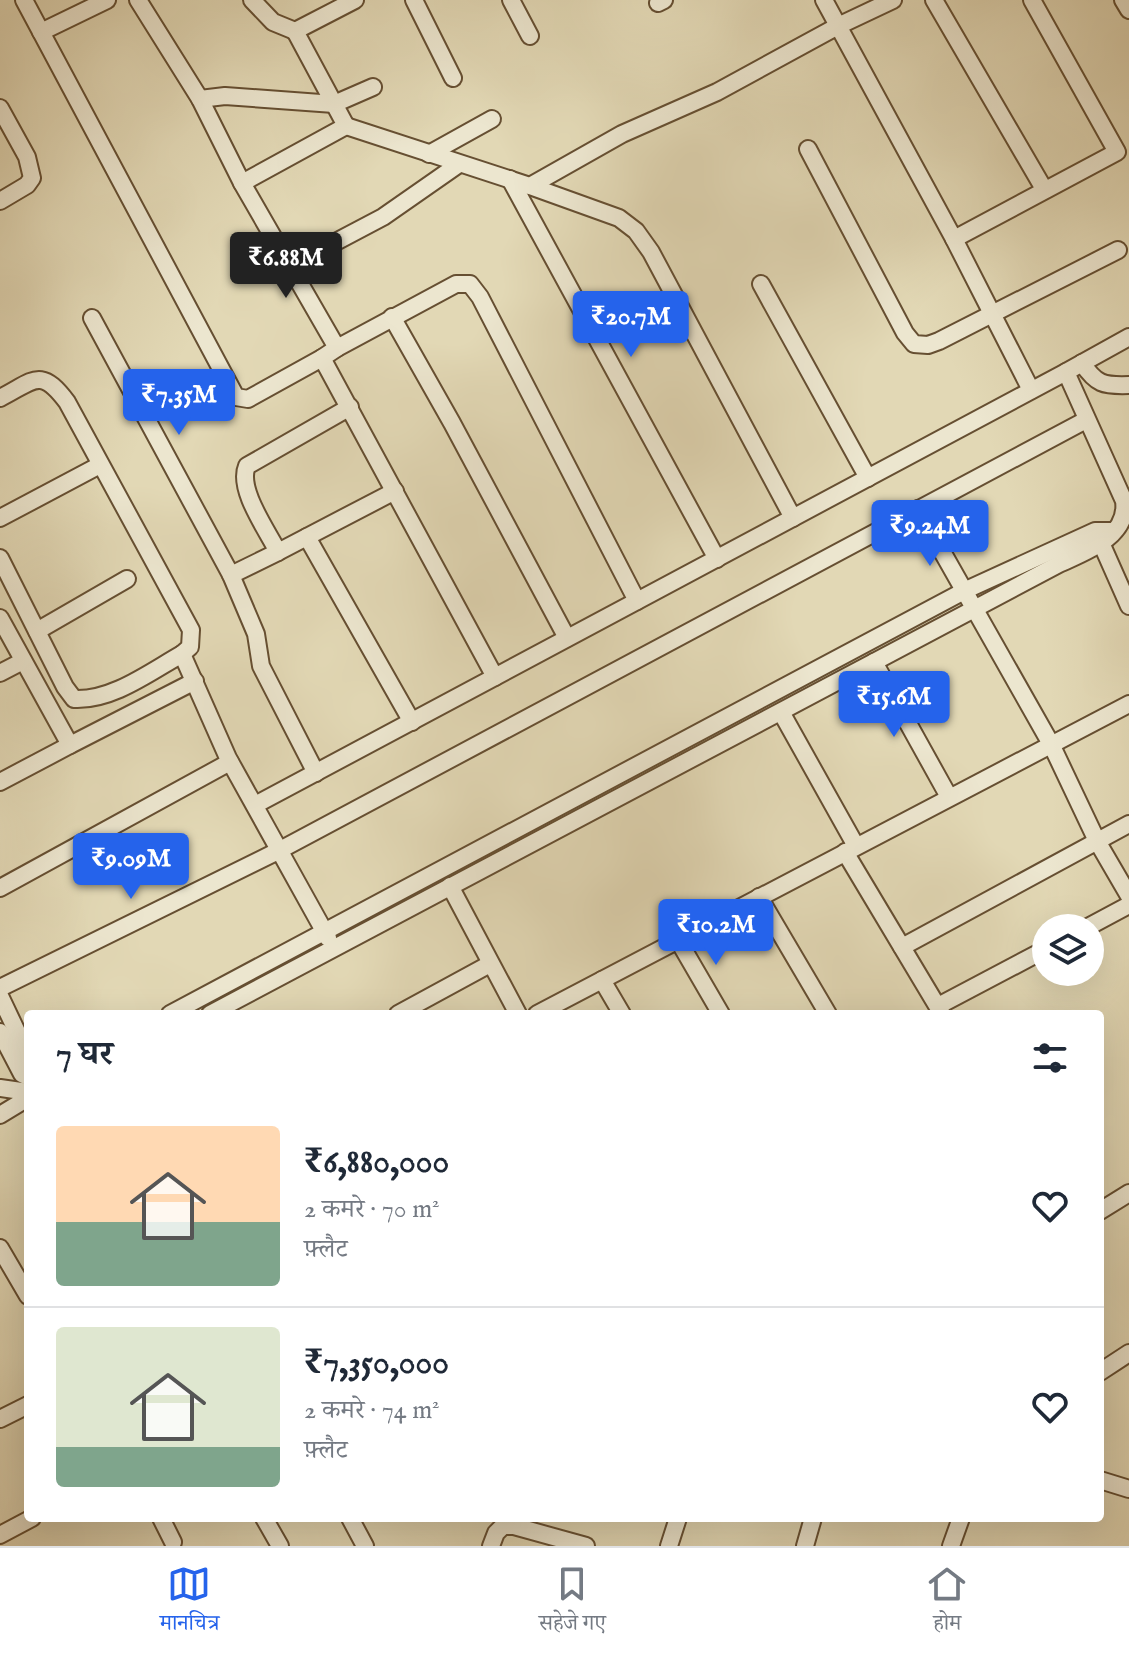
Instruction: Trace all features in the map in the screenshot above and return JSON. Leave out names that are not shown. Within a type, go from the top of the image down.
[{"type":"street","points":[[24,0],[236,397],[248,399],[392,317],[456,284],[470,284],[480,297],[637,601]]},
{"type":"street","points":[[41,32],[107,0]]},
{"type":"street","points":[[138,0],[200,99],[242,183],[337,348]]},
{"type":"street","points":[[252,0],[273,22],[295,31],[346,126],[619,218],[644,241],[793,518]]},
{"type":"street","points":[[295,31],[355,0]]},
{"type":"street","points":[[414,0],[453,78]]},
{"type":"street","points":[[511,0],[530,36]]},
{"type":"street","points":[[824,0],[954,239],[1031,390]]},
{"type":"street","points":[[530,186],[622,134],[717,92],[838,26],[893,0]]},
{"type":"street","points":[[934,0],[1044,189]]},
{"type":"street","points":[[954,239],[1123,149],[1032,0]]},
{"type":"street","points":[[1123,0],[1129,10]]},
{"type":"street","points":[[200,99],[225,96],[334,104],[373,87]]},
{"type":"street","points":[[0,108],[27,157],[32,178],[27,185],[0,201]]},
{"type":"street","points":[[429,154],[492,119]]},
{"type":"street","points":[[242,183],[346,126]]},
{"type":"street","points":[[808,149],[905,333],[914,344],[928,345],[1118,250]]},
{"type":"street","points":[[290,266],[383,217],[459,164]]},
{"type":"street","points":[[510,179],[717,559]]},
{"type":"street","points":[[761,284],[868,478]]},
{"type":"street","points":[[392,317],[567,638]]},
{"type":"street","points":[[92,318],[231,575],[256,634],[261,666],[316,773]]},
{"type":"street","points":[[255,805],[1129,337]]},
{"type":"street","points":[[322,358],[495,677]]},
{"type":"street","points":[[1082,363],[1100,384],[1129,385]]},
{"type":"street","points":[[217,1010],[1059,564],[1122,523],[1126,513],[1124,501],[1066,372]]},
{"type":"street","points":[[0,398],[37,379],[46,379],[55,386],[67,402],[191,630],[190,647],[106,695],[89,700],[74,699],[0,558]]},
{"type":"street","points":[[278,552],[245,489],[242,476],[247,466],[350,407]]},
{"type":"street","points":[[0,988],[280,850],[1086,420]]},
{"type":"street","points":[[0,518],[100,465]]},
{"type":"street","points":[[231,575],[395,491]]},
{"type":"street","points":[[918,509],[1051,744],[1097,841],[1129,896]]},
{"type":"street","points":[[177,1010],[966,590],[1103,536]]},
{"type":"street","points":[[1103,536],[1129,606]]},
{"type":"street","points":[[307,537],[412,722]]},
{"type":"street","points":[[37,631],[127,579]]},
{"type":"street","points":[[0,618],[70,745]]},
{"type":"street","points":[[182,654],[230,762],[333,948]]},
{"type":"street","points":[[0,673],[23,661]]},
{"type":"street","points":[[874,662],[949,797]]},
{"type":"street","points":[[0,782],[195,681]]},
{"type":"street","points":[[545,1010],[1129,704]]},
{"type":"street","points":[[781,712],[902,947],[940,1010],[1032,957]]},
{"type":"street","points":[[0,888],[230,762]]},
{"type":"street","points":[[902,947],[1129,824]]},
{"type":"street","points":[[450,886],[516,1010]]},
{"type":"street","points":[[759,897],[826,1010]]},
{"type":"street","points":[[1104,918],[1129,905]]},
{"type":"street","points":[[678,940],[719,1010]]},
{"type":"street","points":[[405,1010],[490,964]]},
{"type":"street","points":[[602,980],[620,1010]]},
{"type":"street","points":[[0,996],[24,1047]]},
{"type":"street","points":[[0,1032],[24,1075]]},
{"type":"street","points":[[0,1088],[24,1094]]},
{"type":"street","points":[[0,1115],[24,1098]]},
{"type":"street","points":[[1104,1209],[1129,1193]]},
{"type":"street","points":[[0,1248],[24,1289]]},
{"type":"street","points":[[1104,1369],[1129,1353]]},
{"type":"street","points":[[0,1419],[24,1407]]},
{"type":"street","points":[[1104,1481],[1129,1489]]},
{"type":"street","points":[[0,1535],[24,1522]]},
{"type":"street","points":[[162,1522],[171,1545]]},
{"type":"street","points":[[266,1522],[280,1546]]},
{"type":"street","points":[[352,1522],[365,1546]]},
{"type":"street","points":[[669,1546],[677,1522]]},
{"type":"street","points":[[805,1546],[812,1522]]},
{"type":"street","points":[[951,1546],[960,1522]]},
{"type":"street","points":[[491,1546],[496,1533],[503,1526],[514,1526],[586,1546]]}]
